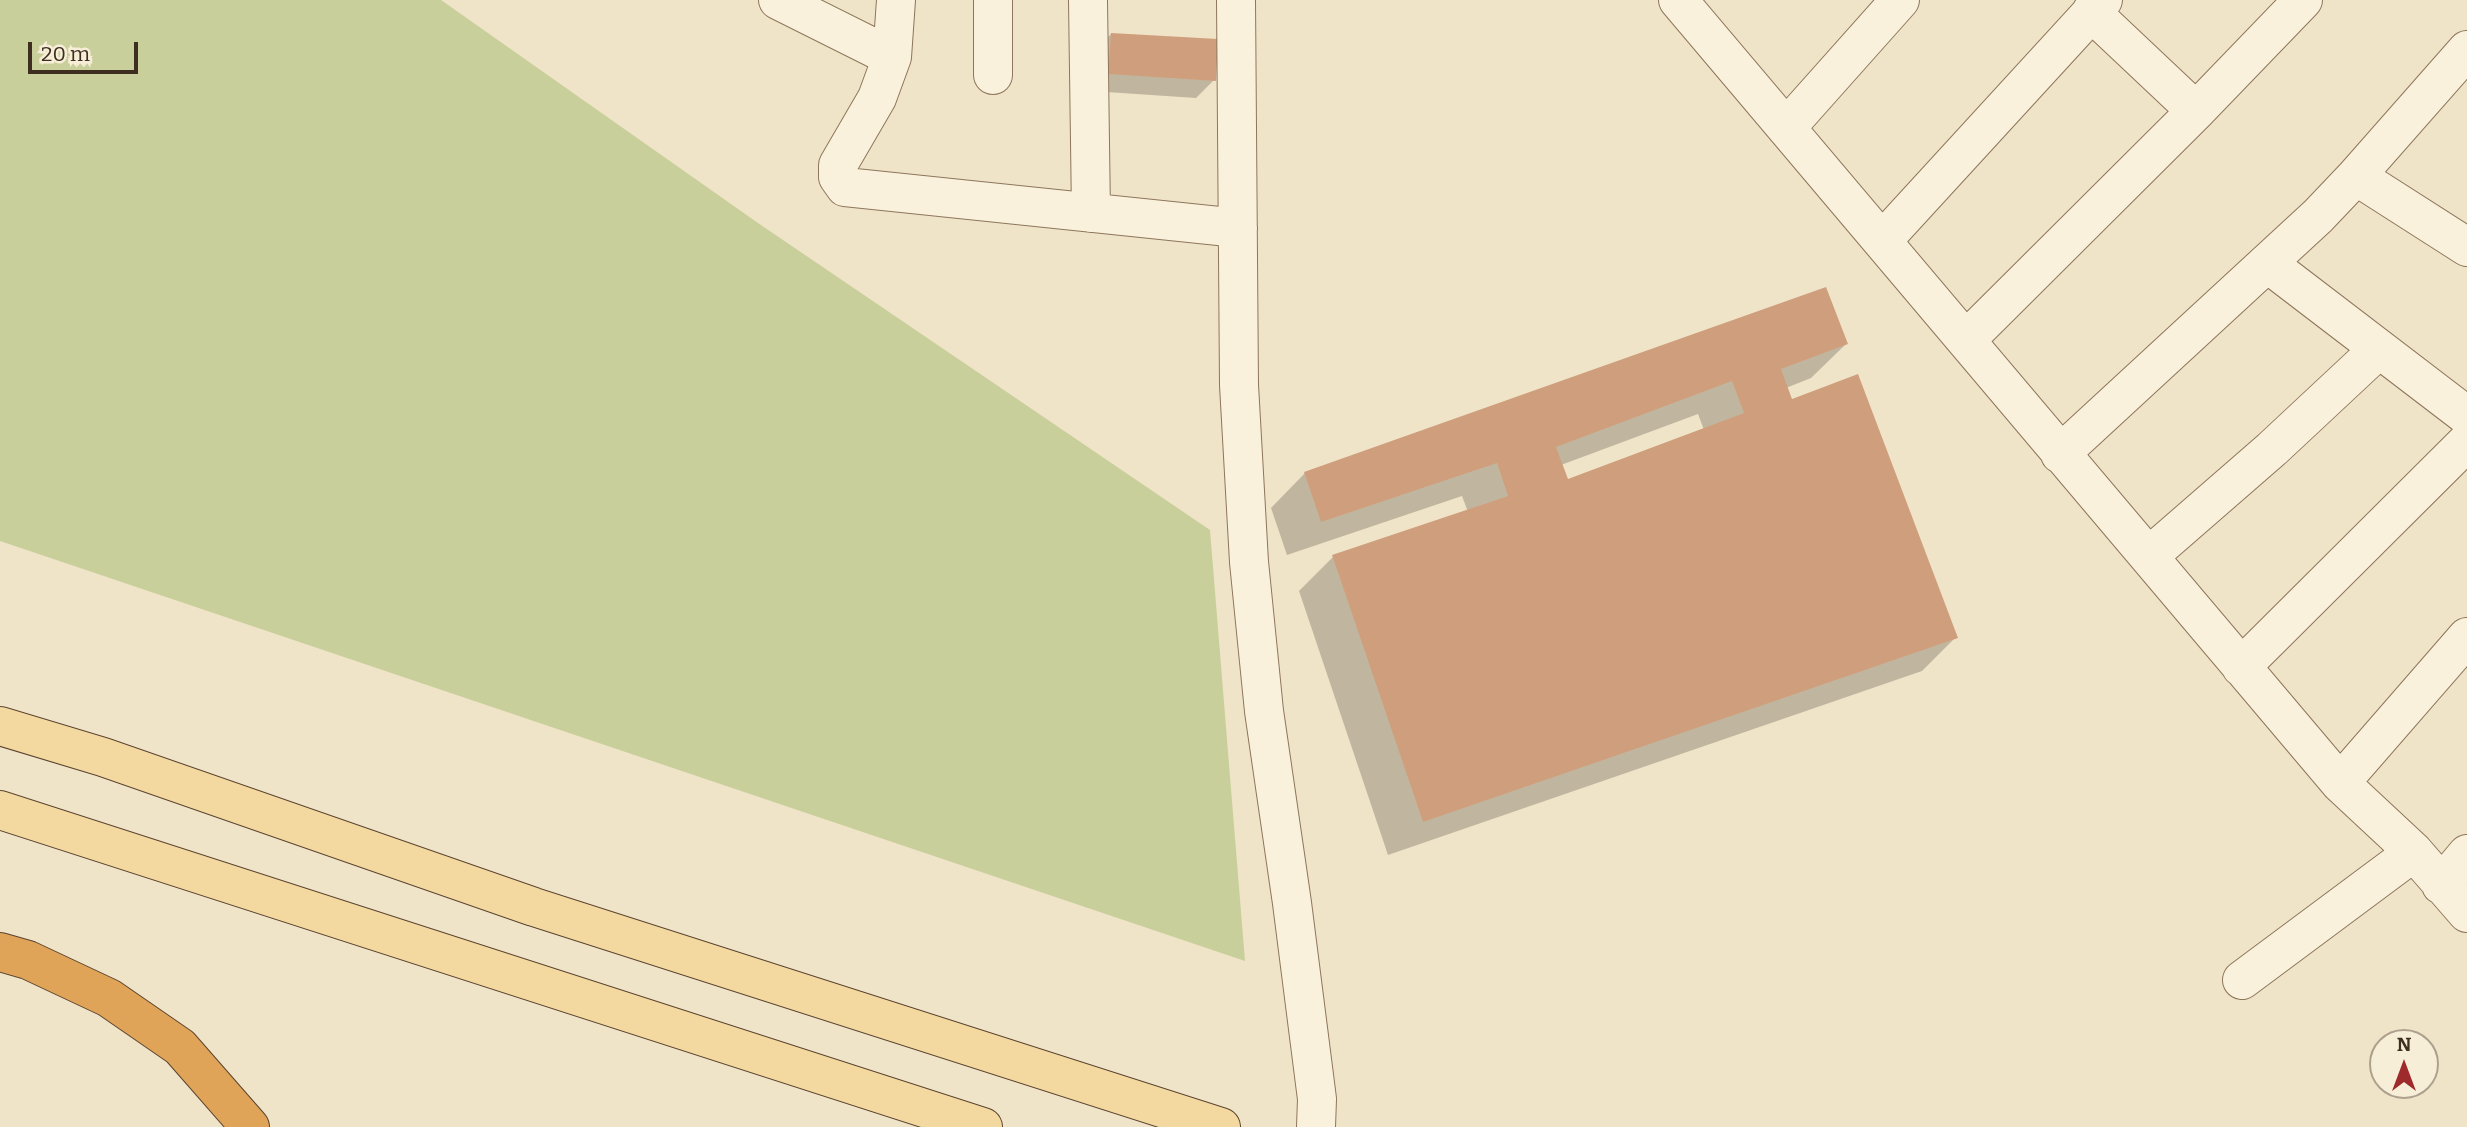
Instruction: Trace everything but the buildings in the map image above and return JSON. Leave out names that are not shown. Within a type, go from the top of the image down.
[{"type":"highway","points":[[0,952],[28,960],[109,998],[180,1047],[250,1127]]},
{"type":"main road","points":[[0,726],[103,757],[534,907],[1221,1127]]},
{"type":"main road","points":[[0,810],[983,1127]]},
{"type":"street","points":[[778,0],[892,57]]},
{"type":"street","points":[[896,0],[892,57],[877,98],[838,164],[838,177],[845,187],[1238,228]]},
{"type":"street","points":[[993,0],[993,75]]},
{"type":"street","points":[[1088,0],[1091,213]]},
{"type":"street","points":[[1678,0],[2340,783],[2414,852],[2467,913]]},
{"type":"street","points":[[1786,128],[1900,0]]},
{"type":"street","points":[[1966,340],[2196,111],[2303,0]]},
{"type":"street","points":[[1244,2],[1238,228],[1239,385],[1248,562],[1264,711],[1322,1118]]},
{"type":"street","points":[[1882,241],[2097,6],[2196,111]]},
{"type":"street","points":[[2060,453],[2267,263],[2461,68]]},
{"type":"street","points":[[2356,176],[2467,247]]},
{"type":"street","points":[[2267,263],[2467,416]]},
{"type":"street","points":[[2149,556],[2272,449],[2378,350]]},
{"type":"street","points":[[2241,667],[2467,442]]},
{"type":"street","points":[[2340,783],[2467,637]]},
{"type":"street","points":[[2242,980],[2414,852]]},
{"type":"street","points":[[2441,885],[2467,855]]},
{"type":"green space","points":[[0,0],[441,0],[758,223],[1210,530],[1245,961],[0,541]]}]
